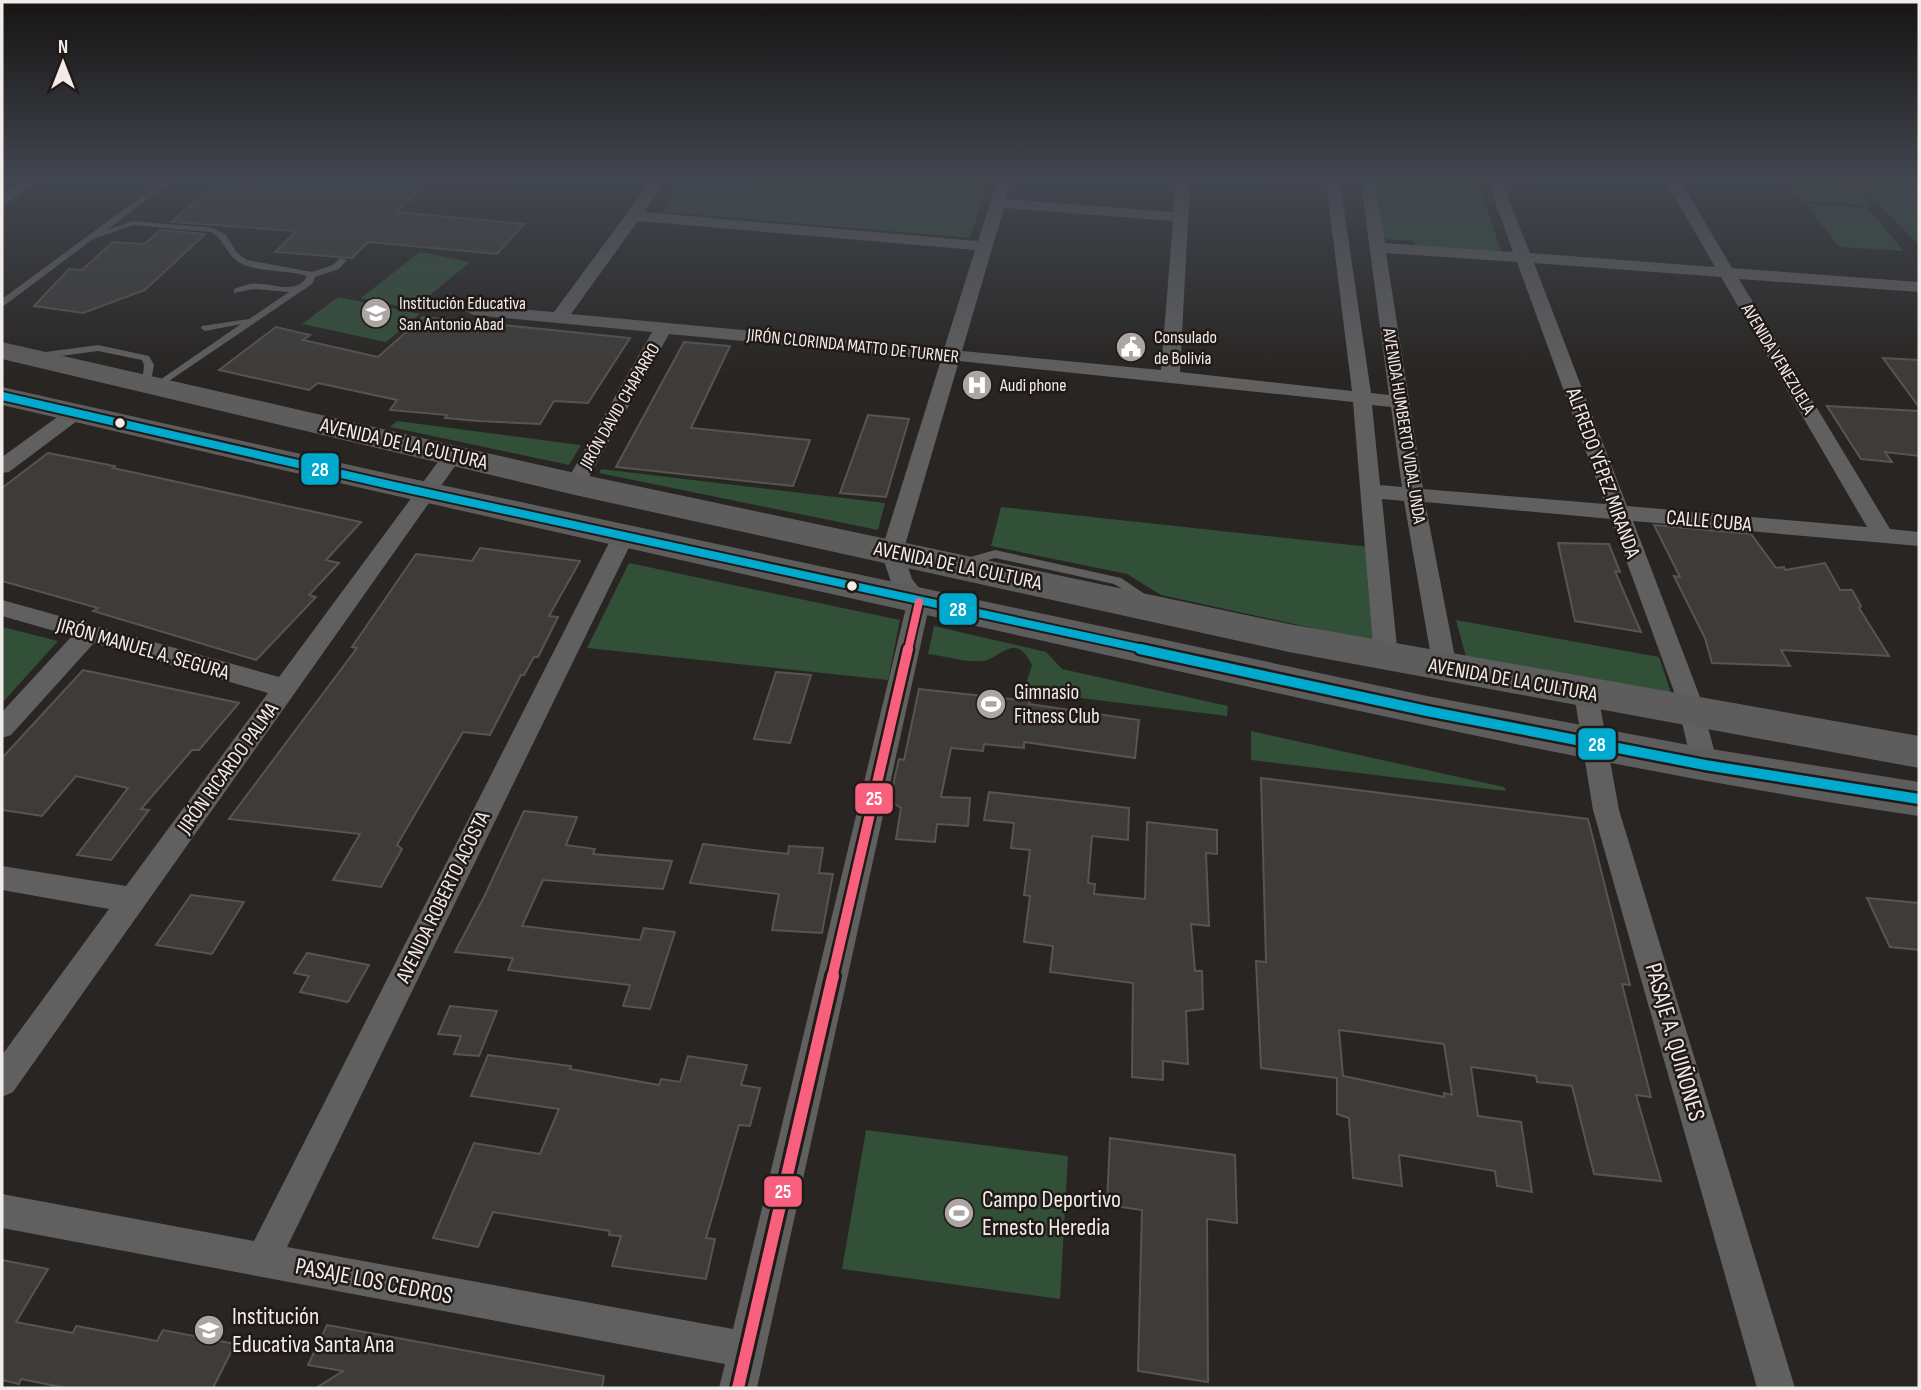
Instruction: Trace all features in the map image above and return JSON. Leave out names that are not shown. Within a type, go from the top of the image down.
[{"type":"highway","name":"AVENIDA DE LA CULTURA","points":[[15,354],[575,484],[1387,657],[1919,752]]},
{"type":"highway","name":"AVENIDA DE LA CULTURA","points":[[2,396],[417,505],[624,535],[919,602],[1427,711],[1705,765],[1919,799]]},
{"type":"street","points":[[559,318],[611,247]]},
{"type":"street","points":[[738,1388],[919,602],[902,582],[892,552],[985,247]]},
{"type":"street","points":[[1170,376],[1179,247]]},
{"type":"street","name":"AVENIDA HUMBERTO VIDAL UNDA","points":[[1342,247],[1373,491],[1387,657]]},
{"type":"street","points":[[1377,247],[1919,287]]},
{"type":"street","name":"AVENIDA HUMBERTO VIDAL UNDA","points":[[1377,247],[1413,494],[1445,668]]},
{"type":"street","name":"ALFREDO YÉPEZ MIRANDA","points":[[1520,247],[1692,712],[1705,765]]},
{"type":"street","name":"AVENIDA VENEZUELA","points":[[1711,247],[1883,536]]},
{"type":"street","name":"JIRÓN CLORINDA MATTO DE TURNER","points":[[474,310],[1170,376],[1399,402]]},
{"type":"street","name":"JIRÓN DAVID CHAPARRO","points":[[575,484],[664,327]]},
{"type":"street","points":[[2,467],[74,414]]},
{"type":"street","name":"JIRÓN RICARDO PALMA","points":[[2,1081],[453,455]]},
{"type":"street","name":"CALLE CUBA","points":[[1373,491],[1919,539]]},
{"type":"street","name":"AVENIDA ROBERTO ACOSTA","points":[[263,1259],[624,535]]},
{"type":"street","name":"JIRÓN MANUEL A. SEGURA","points":[[2,608],[285,688]]},
{"type":"street","points":[[2,728],[89,633]]},
{"type":"street","name":"PASAJE A. QUIÑONES","points":[[1586,694],[1606,810],[1776,1388]]},
{"type":"street","points":[[2,878],[133,900]]},
{"type":"street","name":"PASAJE LOS CEDROS","points":[[2,1211],[746,1350]]},
{"type":"lane","points":[[2,303],[79,247]]},
{"type":"lane","points":[[231,247],[238,258],[251,263],[299,269],[312,275],[336,267],[343,260]]},
{"type":"lane","points":[[152,385],[309,282],[312,275]]},
{"type":"lane","points":[[237,291],[252,286],[297,290]]},
{"type":"lane","points":[[205,328],[252,321]]},
{"type":"green space","points":[[1415,247],[1500,247],[1502,253]]},
{"type":"green space","points":[[1839,247],[1901,247],[1904,251]]},
{"type":"green space","points":[[420,252],[470,262],[413,309],[361,298]]},
{"type":"green space","points":[[338,297],[420,314],[386,342],[302,324]]},
{"type":"green space","points":[[397,421],[581,445],[569,465],[390,427]]},
{"type":"green space","points":[[601,469],[885,503],[878,530],[599,473]]},
{"type":"green space","points":[[1001,507],[1370,547],[1381,643],[1161,595],[1127,574],[991,546]]},
{"type":"green space","points":[[629,563],[900,620],[888,680],[587,648]]},
{"type":"green space","points":[[1456,620],[1659,657],[1672,696],[1466,657]]},
{"type":"green space","points":[[934,626],[1046,652],[1062,669],[1228,706],[1227,716],[1024,691],[1032,665],[1020,649],[1008,649],[983,661],[928,654]]},
{"type":"green space","points":[[2,627],[58,641],[2,703]]},
{"type":"green space","points":[[1251,731],[1504,787],[1506,791],[1251,760]]},
{"type":"green space","name":"Campo Deportivo Ernesto Heredia","points":[[866,1130],[1068,1156],[1060,1299],[842,1269]]},
{"type":"building","points":[[108,247],[191,247],[145,290],[83,313],[34,306],[69,269],[82,270]]},
{"type":"building","points":[[280,247],[363,247],[352,258],[275,252]]},
{"type":"building","points":[[420,247],[503,247],[497,254]]},
{"type":"building","points":[[423,317],[630,338],[588,403],[554,401],[540,424],[445,418],[447,415],[390,410],[397,400],[318,383],[309,390],[219,370],[276,327],[310,335],[303,340],[378,357]]},
{"type":"building","points":[[684,342],[730,346],[691,428],[810,440],[793,486],[616,467]]},
{"type":"building","points":[[1883,358],[1919,360],[1919,407]]},
{"type":"building","points":[[1827,406],[1919,411],[1919,456],[1885,452],[1892,462],[1861,459]]},
{"type":"building","points":[[868,415],[909,419],[886,497],[840,493]]},
{"type":"building","points":[[48,453],[361,522],[326,560],[339,563],[309,595],[316,597],[256,660],[93,611],[98,608],[2,581],[2,488]]},
{"type":"building","points":[[1654,525],[1751,534],[1776,568],[1784,567],[1785,570],[1825,563],[1840,590],[1852,590],[1861,606],[1859,608],[1889,656],[1781,650],[1790,666],[1712,663],[1705,638],[1674,576],[1680,577]]},
{"type":"building","points":[[1558,543],[1609,544],[1620,572],[1615,571],[1641,632],[1575,621]]},
{"type":"building","points":[[480,548],[580,561],[549,616],[558,617],[538,657],[534,657],[524,675],[521,675],[490,735],[463,732],[397,845],[402,849],[381,887],[333,880],[360,834],[229,819],[357,648],[352,647],[416,554],[472,561]]},
{"type":"building","points":[[83,670],[239,703],[199,750],[192,750],[141,809],[149,810],[111,860],[77,855],[128,788],[76,776],[42,816],[2,810],[2,758]]},
{"type":"building","points":[[776,672],[811,675],[790,743],[754,739]]},
{"type":"building","points":[[919,689],[1030,701],[1029,704],[1139,720],[1135,758],[1024,742],[1024,748],[984,744],[983,751],[951,748],[941,797],[970,798],[968,826],[937,824],[935,842],[896,839],[901,808],[892,802],[894,781],[899,759],[904,760]]},
{"type":"building","points":[[1261,778],[1588,819],[1630,985],[1622,984],[1651,1097],[1636,1095],[1661,1181],[1594,1174],[1572,1086],[1537,1082],[1536,1076],[1471,1067],[1478,1116],[1521,1122],[1532,1192],[1497,1186],[1495,1171],[1399,1155],[1402,1186],[1353,1178],[1349,1118],[1337,1114],[1337,1078],[1261,1068],[1256,961],[1266,962]],"holes":[[[1339,1030],[1444,1044],[1452,1095],[1444,1093],[1444,1097],[1343,1076]]]},
{"type":"building","points":[[989,792],[1129,808],[1128,840],[1092,836],[1088,883],[1095,884],[1094,894],[1145,899],[1147,822],[1217,830],[1217,854],[1206,853],[1209,926],[1191,924],[1195,971],[1202,971],[1203,1009],[1186,1011],[1188,1064],[1163,1061],[1163,1080],[1132,1077],[1133,983],[1050,972],[1053,946],[1024,942],[1030,896],[1024,895],[1030,850],[1011,848],[1014,823],[984,820]]},
{"type":"building","points":[[524,811],[577,817],[566,845],[595,849],[593,854],[672,861],[663,889],[543,880],[522,926],[640,940],[644,928],[675,932],[650,1009],[623,1006],[630,985],[508,970],[513,958],[455,952]]},
{"type":"building","points":[[703,844],[788,854],[789,846],[823,848],[819,873],[833,874],[822,933],[772,930],[779,894],[690,883]]},
{"type":"building","points":[[191,895],[244,902],[212,954],[156,945]]},
{"type":"building","points":[[1867,898],[1919,903],[1919,950],[1890,947]]},
{"type":"building","points":[[307,953],[369,965],[348,1002],[300,992],[309,976],[294,973]]},
{"type":"building","points":[[450,1006],[497,1011],[479,1056],[454,1054],[461,1036],[438,1034]]},
{"type":"building","points":[[488,1055],[571,1066],[570,1069],[659,1085],[661,1079],[680,1082],[688,1056],[747,1065],[741,1085],[760,1088],[750,1126],[739,1125],[706,1238],[715,1239],[706,1279],[612,1266],[621,1236],[609,1235],[610,1231],[493,1212],[478,1247],[433,1238],[474,1143],[540,1154],[559,1109],[471,1096]]},
{"type":"building","points":[[1110,1138],[1235,1155],[1237,1223],[1207,1219],[1208,1382],[1138,1371],[1142,1210],[1107,1205]]},
{"type":"building","points":[[2,1260],[48,1269],[16,1322],[73,1333],[76,1326],[157,1341],[163,1330],[235,1344],[213,1388],[66,1388],[21,1379],[19,1384],[2,1380]]},
{"type":"building","points":[[327,1325],[604,1376],[602,1388],[316,1388],[343,1371],[308,1365]]},
{"type":"transit line","name":"28","points":[[2,396],[390,485],[1427,711],[1705,765],[1919,799]]},
{"type":"transit line","name":"25","points":[[738,1388],[919,602]]},
{"type":"place","name":"Institución Educativa San Antonio Abad","points":[[376,313]]},
{"type":"place","name":"Consulado de Bolivia","points":[[1131,347]]},
{"type":"place","name":"Audi phone","points":[[977,385]]},
{"type":"place","name":"Gimnasio Fitness Club","points":[[991,704]]},
{"type":"place","name":"Campo Deportivo Ernesto Heredia","points":[[959,1213]]},
{"type":"place","name":"Institución Educativa Santa Ana","points":[[209,1330]]}]
